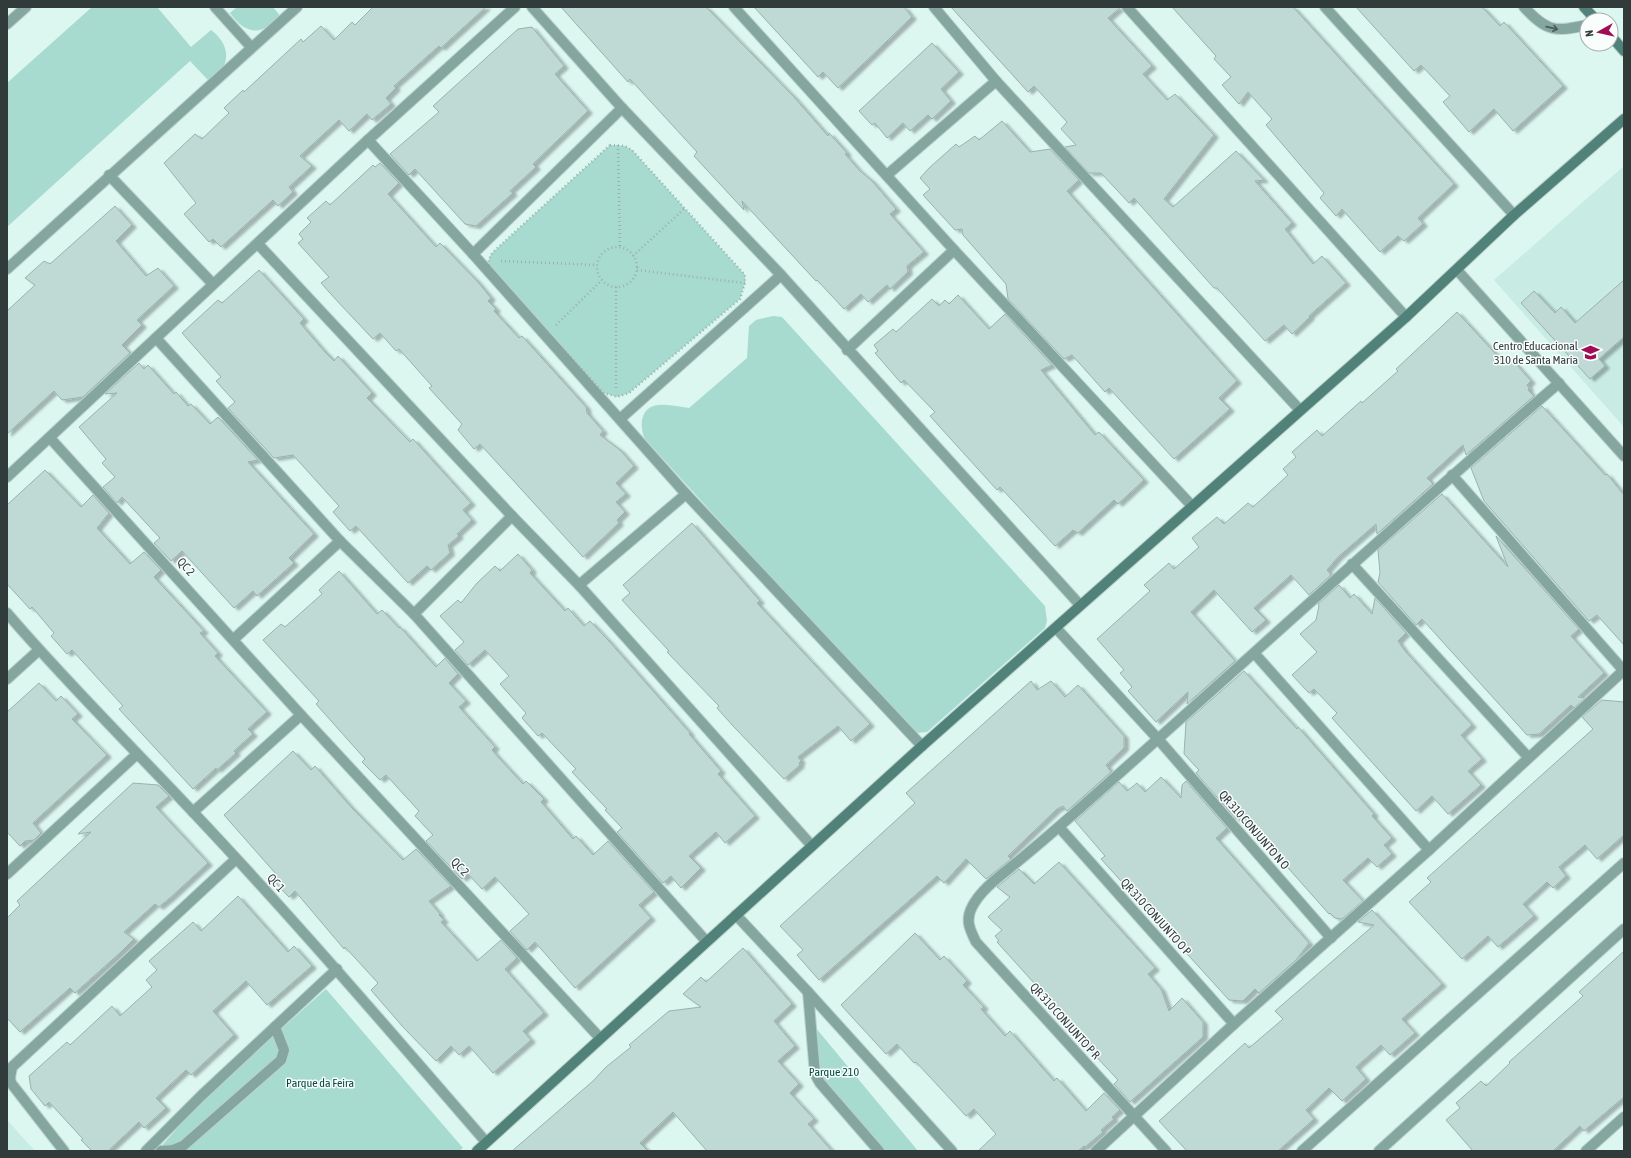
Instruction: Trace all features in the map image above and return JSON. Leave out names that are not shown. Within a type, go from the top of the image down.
[{"type":"street","points":[[7,24],[26,7]]},
{"type":"street","points":[[215,7],[251,47]]},
{"type":"street","points":[[7,269],[109,175],[297,7]]},
{"type":"street","points":[[7,477],[368,140],[515,7]]},
{"type":"street","points":[[532,7],[622,108],[781,275],[847,350],[1080,605]]},
{"type":"street","points":[[734,7],[954,250],[1192,506]]},
{"type":"street","points":[[934,7],[996,80],[1299,410]]},
{"type":"street","points":[[1127,7],[1406,317]]},
{"type":"street","points":[[1325,7],[1514,215]]},
{"type":"street","points":[[1524,7],[1545,26],[1566,30],[1579,27]]},
{"type":"street","points":[[887,175],[996,80]]},
{"type":"street","points":[[473,254],[622,108]]},
{"type":"street","points":[[477,1151],[922,746],[1299,410],[1406,317],[1514,215],[1624,119]]},
{"type":"street","points":[[368,140],[473,254],[686,494],[922,746]]},
{"type":"street","points":[[109,175],[213,284]]},
{"type":"street","points":[[258,244],[512,516],[579,585],[812,846]]},
{"type":"street","points":[[847,350],[954,250]]},
{"type":"street","points":[[1457,270],[1624,456]]},
{"type":"street","points":[[620,420],[781,275]]},
{"type":"street","points":[[156,338],[340,541],[414,614],[706,941]]},
{"type":"street","points":[[1059,827],[1255,654],[1352,564],[1452,475],[1559,383]]},
{"type":"street","name":"QC 2","points":[[50,438],[234,639],[301,715],[600,1038]]},
{"type":"street","points":[[1096,1151],[1135,1117],[1234,1024],[1429,850],[1624,671],[1452,475]]},
{"type":"street","points":[[579,585],[686,494]]},
{"type":"street","points":[[414,614],[512,516]]},
{"type":"street","points":[[234,639],[340,541]]},
{"type":"street","points":[[1352,564],[1528,758]]},
{"type":"street","name":"QC 1","points":[[7,613],[38,650],[193,812],[337,969],[486,1142]]},
{"type":"street","name":"QR 310 CONJUNTO N O","points":[[1056,628],[1158,739],[1331,938]]},
{"type":"street","points":[[7,679],[38,650]]},
{"type":"street","points":[[1255,654],[1429,850]]},
{"type":"street","points":[[193,812],[301,715]]},
{"type":"street","points":[[7,874],[138,754]]},
{"type":"street","name":"QR 310 CONJUNTO P R","points":[[1059,827],[983,891],[972,906],[969,917],[969,926],[976,942],[1166,1151]]},
{"type":"street","name":"QR 310 CONJUNTO O P","points":[[1059,827],[1234,1024]]},
{"type":"street","points":[[64,1151],[11,1083],[10,1078],[12,1067],[236,859]]},
{"type":"street","points":[[1302,1151],[1624,863]]},
{"type":"street","points":[[736,915],[952,1151]]},
{"type":"street","points":[[1379,1151],[1624,929]]},
{"type":"street","points":[[146,1151],[201,1096],[337,969]]},
{"type":"street","points":[[808,992],[815,1074],[820,1083],[879,1151]]},
{"type":"street","points":[[161,1151],[174,1150],[183,1146],[281,1060],[284,1050],[275,1027]]},
{"type":"street","points":[[1586,1151],[1624,1117]]},
{"type":"path","points":[[618,144],[620,247]]},
{"type":"path","points":[[618,144],[632,150],[685,208],[745,275],[745,284],[740,299],[629,393],[616,397],[604,393],[493,274],[488,265],[488,260],[493,252],[610,145],[618,144]]},
{"type":"path","points":[[633,256],[685,208]]},
{"type":"path","points":[[620,247],[628,250],[633,256],[637,262],[637,270],[635,277],[630,282],[623,286],[616,287],[608,285],[602,280],[598,273],[597,265],[600,257],[605,251],[620,247]]},
{"type":"path","points":[[488,260],[597,265]]},
{"type":"path","points":[[637,270],[745,284]]},
{"type":"path","points":[[548,333],[602,280]]},
{"type":"path","points":[[616,287],[616,397]]},
{"type":"shaded area","name":"Centro Educacional 310 de Santa Maria","points":[[1624,166],[1624,427],[1494,280]]},
{"type":"shaded area","points":[[7,1120],[35,1151],[7,1151]]},
{"type":"green space","points":[[92,7],[157,7],[191,47],[211,30],[222,42],[226,52],[223,68],[209,81],[190,61],[7,227],[7,83]]},
{"type":"green space","points":[[237,7],[273,7],[281,17],[274,23],[261,30],[249,29],[236,21],[230,13]]},
{"type":"green space","points":[[610,145],[625,146],[632,150],[745,275],[745,283],[740,299],[629,393],[617,397],[604,393],[493,274],[488,263],[493,252]]},
{"type":"green space","points":[[773,316],[782,317],[1045,606],[1047,621],[1045,628],[927,732],[916,733],[907,727],[645,439],[643,434],[642,418],[648,409],[658,405],[689,408],[747,358],[749,326],[756,320]]},
{"type":"green space","name":"Parque da Feira","points":[[326,989],[463,1148],[459,1151],[157,1151],[204,1098]]},
{"type":"green space","name":"Parque 210","points":[[815,1027],[918,1151],[883,1151],[819,1077]]},
{"type":"building","points":[[373,7],[486,7],[441,48],[439,46],[394,86],[396,88],[386,98],[391,104],[372,120],[367,114],[349,131],[339,120],[300,156],[312,166],[289,187],[293,192],[278,206],[273,200],[221,247],[213,239],[209,242],[184,214],[196,203],[164,163],[195,134],[202,139],[229,113],[224,108],[243,90],[244,92],[301,39],[303,42],[321,26],[334,40],[352,22],[355,25]]},
{"type":"building","points":[[561,7],[706,7],[794,97],[828,136],[829,133],[847,153],[845,154],[859,170],[872,181],[896,209],[890,214],[924,252],[907,266],[908,272],[890,289],[887,285],[868,302],[861,294],[844,309],[742,201],[744,210],[694,156],[697,152],[630,79],[628,82]]},
{"type":"building","points":[[754,7],[904,7],[912,17],[838,88],[823,72],[818,77]]},
{"type":"building","points":[[951,7],[1121,7],[1108,18],[1152,66],[1143,74],[1167,100],[1175,94],[1214,135],[1164,199],[1173,207],[1236,151],[1264,180],[1255,181],[1292,223],[1285,229],[1313,264],[1322,256],[1346,283],[1309,316],[1310,317],[1292,334],[1284,325],[1265,341],[1217,288],[1214,288],[1134,198],[1129,203],[1101,173],[1089,173],[1065,147],[1076,145],[1061,129],[1067,122],[1034,86],[1028,92]]},
{"type":"building","points":[[1172,7],[1293,7],[1454,184],[1418,218],[1423,224],[1404,241],[1398,236],[1380,252],[1342,209],[1336,216],[1320,198],[1324,193],[1266,125],[1272,119],[1248,92],[1239,104],[1222,85],[1231,77],[1214,59],[1216,56]]},
{"type":"building","points":[[1356,7],[1482,7],[1500,26],[1504,22],[1563,86],[1513,131],[1494,109],[1469,132],[1443,102],[1450,96],[1421,65],[1414,71]]},
{"type":"building","points":[[532,27],[564,66],[555,74],[588,111],[533,164],[536,167],[510,191],[513,193],[476,226],[465,224],[415,169],[409,175],[390,154],[439,112],[433,106],[518,29]]},
{"type":"building","points":[[932,43],[959,72],[941,89],[951,101],[932,119],[928,115],[910,131],[903,123],[887,138],[875,123],[872,125],[859,111]]},
{"type":"building","points":[[1002,121],[1030,152],[1050,149],[1079,180],[1067,191],[1237,381],[1219,398],[1230,409],[1174,459],[1109,388],[1105,392],[1072,355],[1064,359],[1008,299],[1006,284],[963,235],[962,229],[955,230],[923,195],[930,189],[920,178],[929,168],[956,144],[959,147],[975,136],[979,140]]},
{"type":"building","points":[[380,163],[399,183],[388,194],[436,247],[440,243],[477,281],[491,298],[488,301],[496,309],[494,311],[519,338],[522,336],[586,407],[587,413],[603,431],[600,435],[620,450],[634,466],[616,483],[626,494],[616,502],[625,512],[617,520],[619,523],[583,557],[480,444],[474,449],[458,430],[462,424],[429,388],[432,386],[399,349],[396,351],[380,333],[373,339],[339,303],[321,283],[329,277],[298,243],[303,239],[299,234],[311,222],[307,218],[326,201],[330,205],[373,165],[375,167]]},
{"type":"building","points":[[115,206],[132,225],[116,241],[146,276],[158,268],[174,286],[137,320],[142,325],[122,345],[130,353],[83,397],[62,400],[54,391],[7,434],[7,311],[35,285],[25,278],[44,261],[50,264]]},
{"type":"building","points":[[259,270],[304,319],[300,323],[324,351],[334,361],[338,356],[372,393],[367,398],[410,442],[413,439],[471,503],[463,510],[472,520],[457,534],[459,536],[448,545],[450,553],[431,570],[427,566],[408,583],[356,526],[350,531],[333,512],[339,506],[293,455],[274,458],[228,408],[235,402],[216,381],[221,377],[182,333],[218,300],[222,303]]},
{"type":"building","points":[[1624,280],[1624,337],[1599,359],[1605,366],[1590,379],[1521,303],[1534,291],[1555,313],[1561,307],[1575,323]]},
{"type":"building","points":[[958,295],[989,329],[1005,314],[1052,365],[1041,370],[1095,435],[1099,432],[1144,480],[1118,504],[1114,500],[1078,533],[1073,530],[1055,546],[1000,487],[997,490],[930,416],[935,412],[904,380],[901,383],[875,353],[878,351],[874,345],[893,329],[896,332],[932,299],[939,306],[945,300],[949,304]]},
{"type":"building","points":[[1457,312],[1503,362],[1509,356],[1531,381],[1527,385],[1529,388],[1528,390],[1534,396],[1466,455],[1463,445],[1427,478],[1433,484],[1377,534],[1376,524],[1338,557],[1327,570],[1331,575],[1309,595],[1291,575],[1254,608],[1266,620],[1252,632],[1214,590],[1191,612],[1235,661],[1187,704],[1188,692],[1156,722],[1128,691],[1132,687],[1120,673],[1124,670],[1097,639],[1150,591],[1144,585],[1169,563],[1174,569],[1199,547],[1192,538],[1217,517],[1224,524],[1248,503],[1253,507],[1288,475],[1283,469],[1296,457],[1292,452],[1317,430],[1322,436],[1361,401],[1362,403],[1398,371],[1396,369]]},
{"type":"building","points":[[139,363],[144,369],[148,365],[174,394],[176,392],[188,406],[191,404],[210,424],[218,417],[258,460],[248,462],[314,534],[289,558],[294,563],[257,596],[253,591],[234,608],[182,551],[171,561],[154,543],[160,538],[122,497],[117,503],[103,487],[115,477],[102,463],[106,459],[79,427],[117,393],[105,394]]},
{"type":"building","points":[[1542,406],[1605,475],[1607,474],[1624,495],[1624,645],[1597,615],[1589,621],[1484,501],[1471,468]]},
{"type":"building","points":[[45,470],[81,507],[93,495],[109,513],[97,528],[130,564],[144,552],[161,570],[154,577],[204,631],[200,633],[218,653],[215,656],[267,712],[248,729],[253,734],[234,751],[236,753],[217,770],[216,768],[193,789],[119,709],[123,706],[72,650],[67,654],[51,636],[54,633],[32,607],[30,609],[7,584],[7,505]]},
{"type":"building","points":[[1442,494],[1508,567],[1496,536],[1579,629],[1571,636],[1604,673],[1578,697],[1585,698],[1574,708],[1571,705],[1539,734],[1527,735],[1422,619],[1416,625],[1378,582],[1380,573],[1378,550]]},
{"type":"building","points":[[692,523],[760,601],[757,603],[870,724],[851,741],[838,726],[798,757],[801,761],[799,763],[800,765],[784,779],[734,727],[717,708],[719,706],[667,652],[669,651],[622,600],[630,593],[623,585]]},
{"type":"building","points":[[518,554],[532,570],[530,573],[565,611],[568,608],[584,626],[590,621],[608,640],[690,733],[689,734],[721,771],[718,774],[755,816],[725,843],[716,832],[689,856],[701,868],[681,888],[671,876],[663,883],[617,832],[622,828],[605,810],[607,809],[572,772],[576,769],[542,733],[538,736],[522,718],[526,713],[500,684],[509,676],[485,650],[468,665],[455,650],[464,642],[440,616],[458,600],[461,603],[477,583],[495,566],[500,571]]},
{"type":"building","points":[[339,571],[377,614],[382,610],[399,628],[400,627],[436,667],[445,658],[458,674],[449,683],[466,701],[459,707],[495,747],[492,750],[498,757],[523,784],[526,781],[544,799],[541,802],[573,839],[576,836],[593,855],[608,841],[654,892],[639,905],[651,918],[575,988],[535,942],[527,950],[510,931],[529,914],[495,877],[482,889],[468,874],[462,879],[426,841],[433,835],[415,816],[419,811],[386,775],[380,780],[362,762],[365,759],[316,704],[319,701],[263,640],[281,624],[285,627],[322,594],[319,590]]},
{"type":"building","points":[[1339,585],[1350,598],[1354,594],[1372,614],[1375,598],[1406,633],[1398,641],[1405,651],[1472,725],[1461,735],[1482,759],[1468,771],[1481,785],[1448,814],[1432,796],[1416,811],[1332,718],[1337,713],[1314,689],[1309,693],[1292,675],[1317,652],[1300,634],[1316,620],[1319,606],[1318,604]]},
{"type":"building","points":[[1244,671],[1297,729],[1298,727],[1374,814],[1372,816],[1392,838],[1384,845],[1392,854],[1377,867],[1368,858],[1343,880],[1363,901],[1342,919],[1335,918],[1330,913],[1329,914],[1241,815],[1236,819],[1196,773],[1199,770],[1184,754],[1186,722]]},
{"type":"building","points":[[1031,681],[1037,690],[1051,681],[1065,697],[1078,685],[1124,736],[1124,748],[1106,765],[1111,772],[1067,811],[1063,806],[1057,809],[1008,856],[1011,859],[986,879],[966,859],[944,883],[937,876],[819,980],[797,955],[803,950],[780,926],[915,803],[906,793]]},
{"type":"building","points":[[39,683],[56,701],[61,696],[78,714],[72,719],[107,755],[33,823],[41,833],[34,840],[25,841],[20,846],[7,832],[7,712]]},
{"type":"building","points":[[1602,700],[1624,702],[1624,835],[1597,859],[1585,845],[1559,867],[1566,876],[1553,888],[1547,882],[1523,904],[1534,916],[1498,947],[1488,936],[1462,959],[1409,902],[1431,882],[1427,878],[1593,729],[1582,717]]},
{"type":"building","points":[[293,751],[311,770],[315,766],[351,807],[403,860],[416,849],[451,886],[429,901],[444,920],[441,922],[477,961],[501,940],[517,958],[505,969],[544,1013],[523,1031],[531,1040],[493,1073],[469,1046],[459,1055],[451,1046],[436,1061],[403,1027],[371,990],[378,983],[345,947],[344,949],[295,891],[289,897],[271,878],[276,874],[224,815]]},
{"type":"building","points":[[1161,777],[1181,798],[1182,785],[1186,781],[1227,828],[1216,838],[1309,943],[1296,960],[1259,993],[1255,989],[1243,1001],[1229,1000],[1101,859],[1105,856],[1075,821],[1119,782],[1127,791],[1137,783],[1145,792]]},
{"type":"building","points":[[133,783],[158,785],[169,796],[156,807],[208,863],[170,898],[159,907],[155,904],[124,932],[134,939],[122,951],[75,993],[70,988],[20,1032],[7,1018],[7,918],[20,905],[17,901],[91,832],[78,834]]},
{"type":"building","points":[[1059,862],[1155,968],[1148,974],[1161,989],[1169,1011],[1182,998],[1203,1022],[1203,1037],[1130,1102],[1114,1084],[1118,1080],[1078,1037],[1081,1035],[997,942],[999,941],[995,936],[1002,930],[988,917],[1010,897],[997,887],[1019,869],[1034,884]]},
{"type":"building","points":[[238,896],[288,952],[294,946],[312,966],[267,1005],[246,981],[213,1011],[234,1035],[191,1075],[186,1070],[156,1098],[166,1108],[144,1128],[139,1122],[108,1151],[92,1151],[49,1102],[45,1106],[31,1089],[29,1076],[67,1042],[70,1045],[112,1006],[120,1016],[152,987],[146,980],[157,970],[149,961],[193,922],[201,931]]},
{"type":"building","points":[[1372,910],[1442,984],[1402,1019],[1415,1033],[1390,1055],[1381,1045],[1356,1067],[1366,1079],[1342,1101],[1329,1088],[1306,1110],[1314,1119],[1278,1151],[1187,1151],[1159,1121],[1245,1043],[1249,1048],[1283,1019],[1275,1011],[1374,925],[1358,922]]},
{"type":"building","points":[[915,933],[940,960],[944,956],[967,981],[963,985],[984,1007],[981,1009],[1005,1036],[1010,1031],[1054,1081],[1057,1078],[1086,1111],[1104,1093],[1120,1110],[1112,1117],[1114,1119],[1101,1130],[1103,1132],[1078,1151],[978,1151],[996,1134],[974,1109],[966,1116],[916,1062],[914,1063],[897,1044],[886,1054],[841,1005]]},
{"type":"building","points":[[743,948],[792,1004],[774,1021],[795,1046],[778,1061],[799,1084],[790,1093],[814,1119],[808,1124],[832,1151],[707,1151],[673,1112],[640,1143],[648,1151],[512,1151],[593,1081],[606,1067],[631,1047],[629,1045],[669,1011],[701,1007],[683,994],[701,977],[706,982]]},
{"type":"building","points":[[1624,951],[1624,1097],[1584,1131],[1580,1126],[1553,1151],[1473,1151],[1446,1120],[1460,1108],[1456,1103],[1481,1081],[1486,1086],[1510,1063],[1509,1062],[1583,996],[1579,992]]},
{"type":"place","name":"Centro Educacional 310 de Santa Maria","points":[[1591,353]]}]
